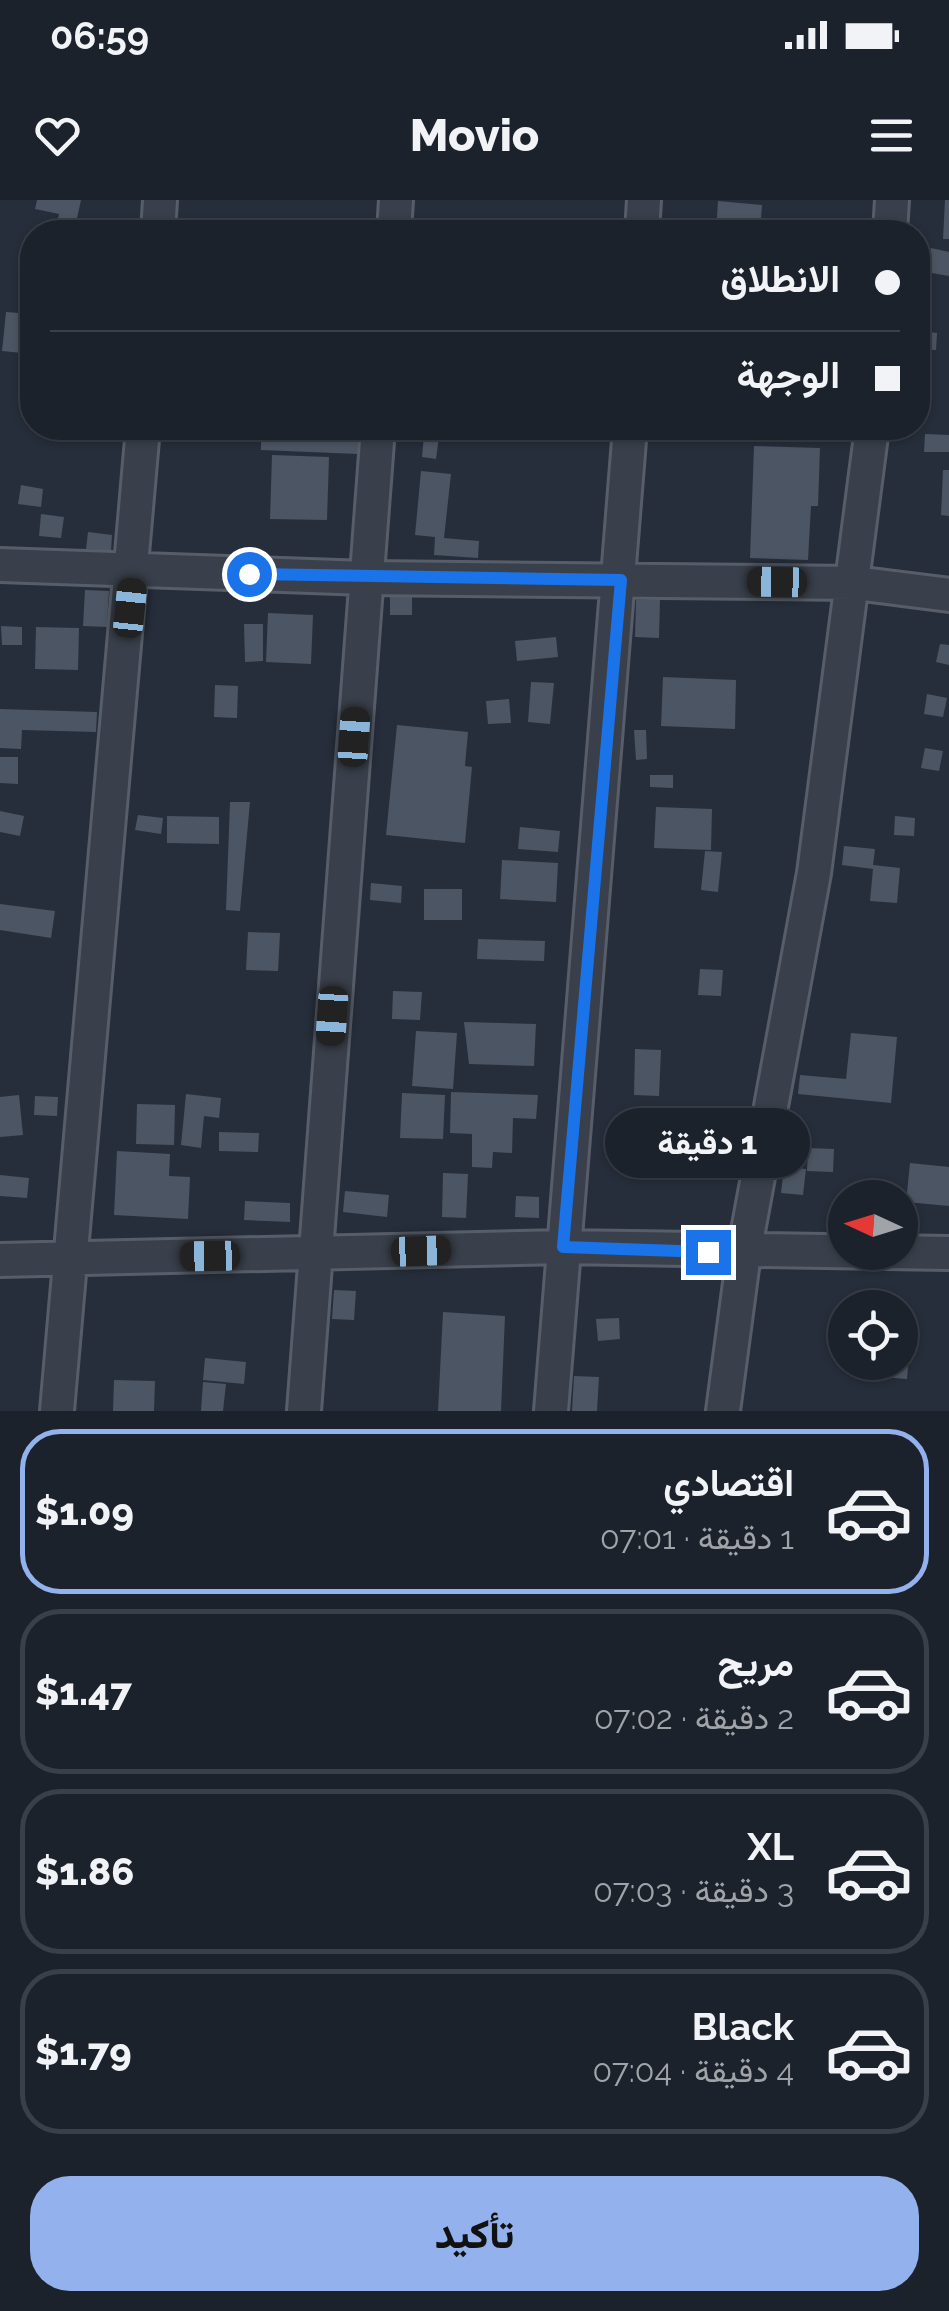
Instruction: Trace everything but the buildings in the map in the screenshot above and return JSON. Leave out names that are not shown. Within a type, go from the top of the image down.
[{"type":"street","points":[[57,1411],[143,440]]},
{"type":"street","points":[[304,1411],[377,440]]},
{"type":"street","points":[[551,1411],[629,440]]},
{"type":"street","points":[[723,1411],[744,1253],[814,873],[855,584],[871,440]]},
{"type":"street","points":[[0,565],[366,578],[855,584],[949,595]]},
{"type":"street","points":[[0,1260],[563,1247],[744,1253],[949,1252]]},
{"type":"route","points":[[249,574],[621,580],[563,1247],[708,1252]]}]
